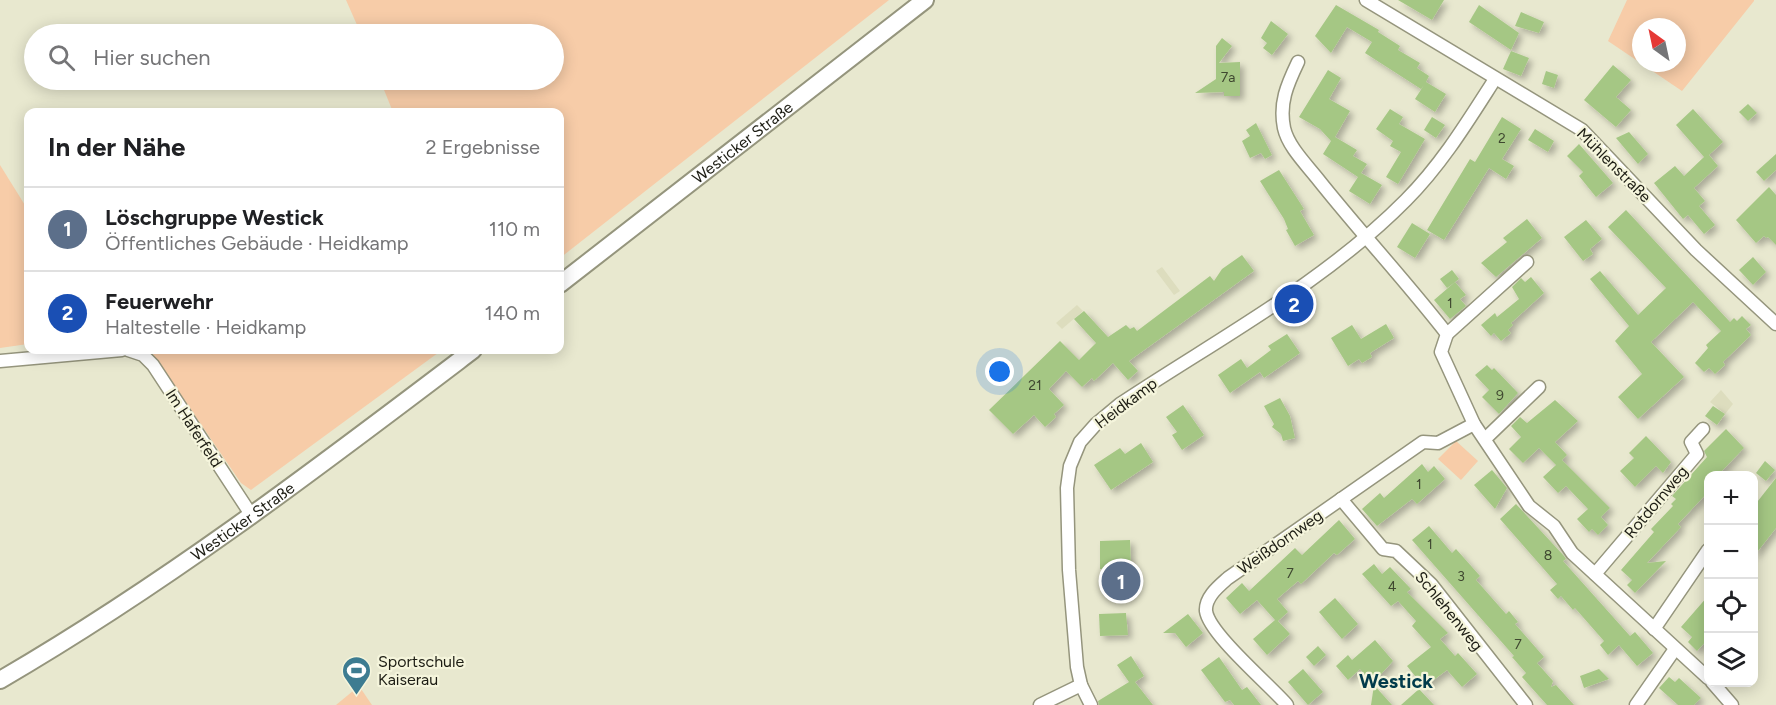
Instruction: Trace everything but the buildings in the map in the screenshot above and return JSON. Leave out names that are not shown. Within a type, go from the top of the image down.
[{"type":"street","name":"Westicker Straße","points":[[564,281],[926,0]]},
{"type":"street","name":"Mühlenstraße","points":[[1366,0],[1582,130],[1696,250],[1776,324]]},
{"type":"street","points":[[1298,62],[1285,89],[1282,109],[1285,131],[1297,153],[1447,334]]},
{"type":"street","name":"Heidkamp","points":[[1091,705],[1081,685],[1077,667],[1069,570],[1067,488],[1070,466],[1080,442],[1096,424],[1120,404],[1290,293],[1366,236],[1406,201],[1434,169],[1495,79]]},
{"type":"street","points":[[1527,262],[1447,334],[1440,352],[1474,424],[1529,506],[1554,526],[1572,553],[1704,674]]},
{"type":"street","points":[[0,361],[78,354]]},
{"type":"street","name":"Im Haferfeld","points":[[140,354],[153,364],[252,516]]},
{"type":"street","name":"Westicker Straße","points":[[0,680],[63,643],[252,516],[468,354]]},
{"type":"street","points":[[1485,439],[1539,387]]},
{"type":"street","name":"Weißdornweg","points":[[1287,705],[1270,684],[1254,675],[1211,622],[1206,611],[1209,599],[1228,578],[1423,442],[1438,443],[1474,424]]},
{"type":"street","name":"Rotdornweg","points":[[1595,574],[1697,454],[1691,442],[1703,429]]},
{"type":"street","name":"Schlehenweg","points":[[1341,499],[1383,549],[1396,551],[1431,584],[1526,705]]},
{"type":"street","points":[[1654,629],[1704,556]]},
{"type":"street","points":[[1636,705],[1675,649]]},
{"type":"street","points":[[1040,705],[1081,685]]},
{"type":"street","points":[[1716,687],[1732,705]]},
{"type":"shaded area","points":[[346,0],[889,0],[564,255],[564,108],[391,108],[384,90],[564,90],[564,24],[357,24]]},
{"type":"shaded area","points":[[1627,0],[1754,0],[1682,91],[1654,72],[1686,72],[1686,18],[1632,18],[1632,57],[1608,41]]},
{"type":"shaded area","points":[[0,165],[24,204],[24,345],[0,348]]},
{"type":"shaded area","points":[[1162,267],[1180,291],[1174,295],[1156,271]]},
{"type":"shaded area","points":[[1077,305],[1083,311],[1062,329],[1056,323]]},
{"type":"shaded area","points":[[153,354],[437,354],[251,490],[241,483]]},
{"type":"shaded area","points":[[1721,390],[1733,404],[1725,414],[1710,402]]},
{"type":"shaded area","points":[[1456,441],[1478,461],[1461,480],[1438,459]]},
{"type":"shaded area","name":"Sportschule Kaiserau","points":[[359,686],[372,705],[336,705]]},
{"type":"place","name":"Feuerwehr","points":[[1294,304]]},
{"type":"place","name":"Löschgruppe Westick","points":[[1121,581]]},
{"type":"place","name":"Sportschule Kaiserau","points":[[357,696]]},
{"type":"district","name":"Westick","points":[[1396,681]]}]
